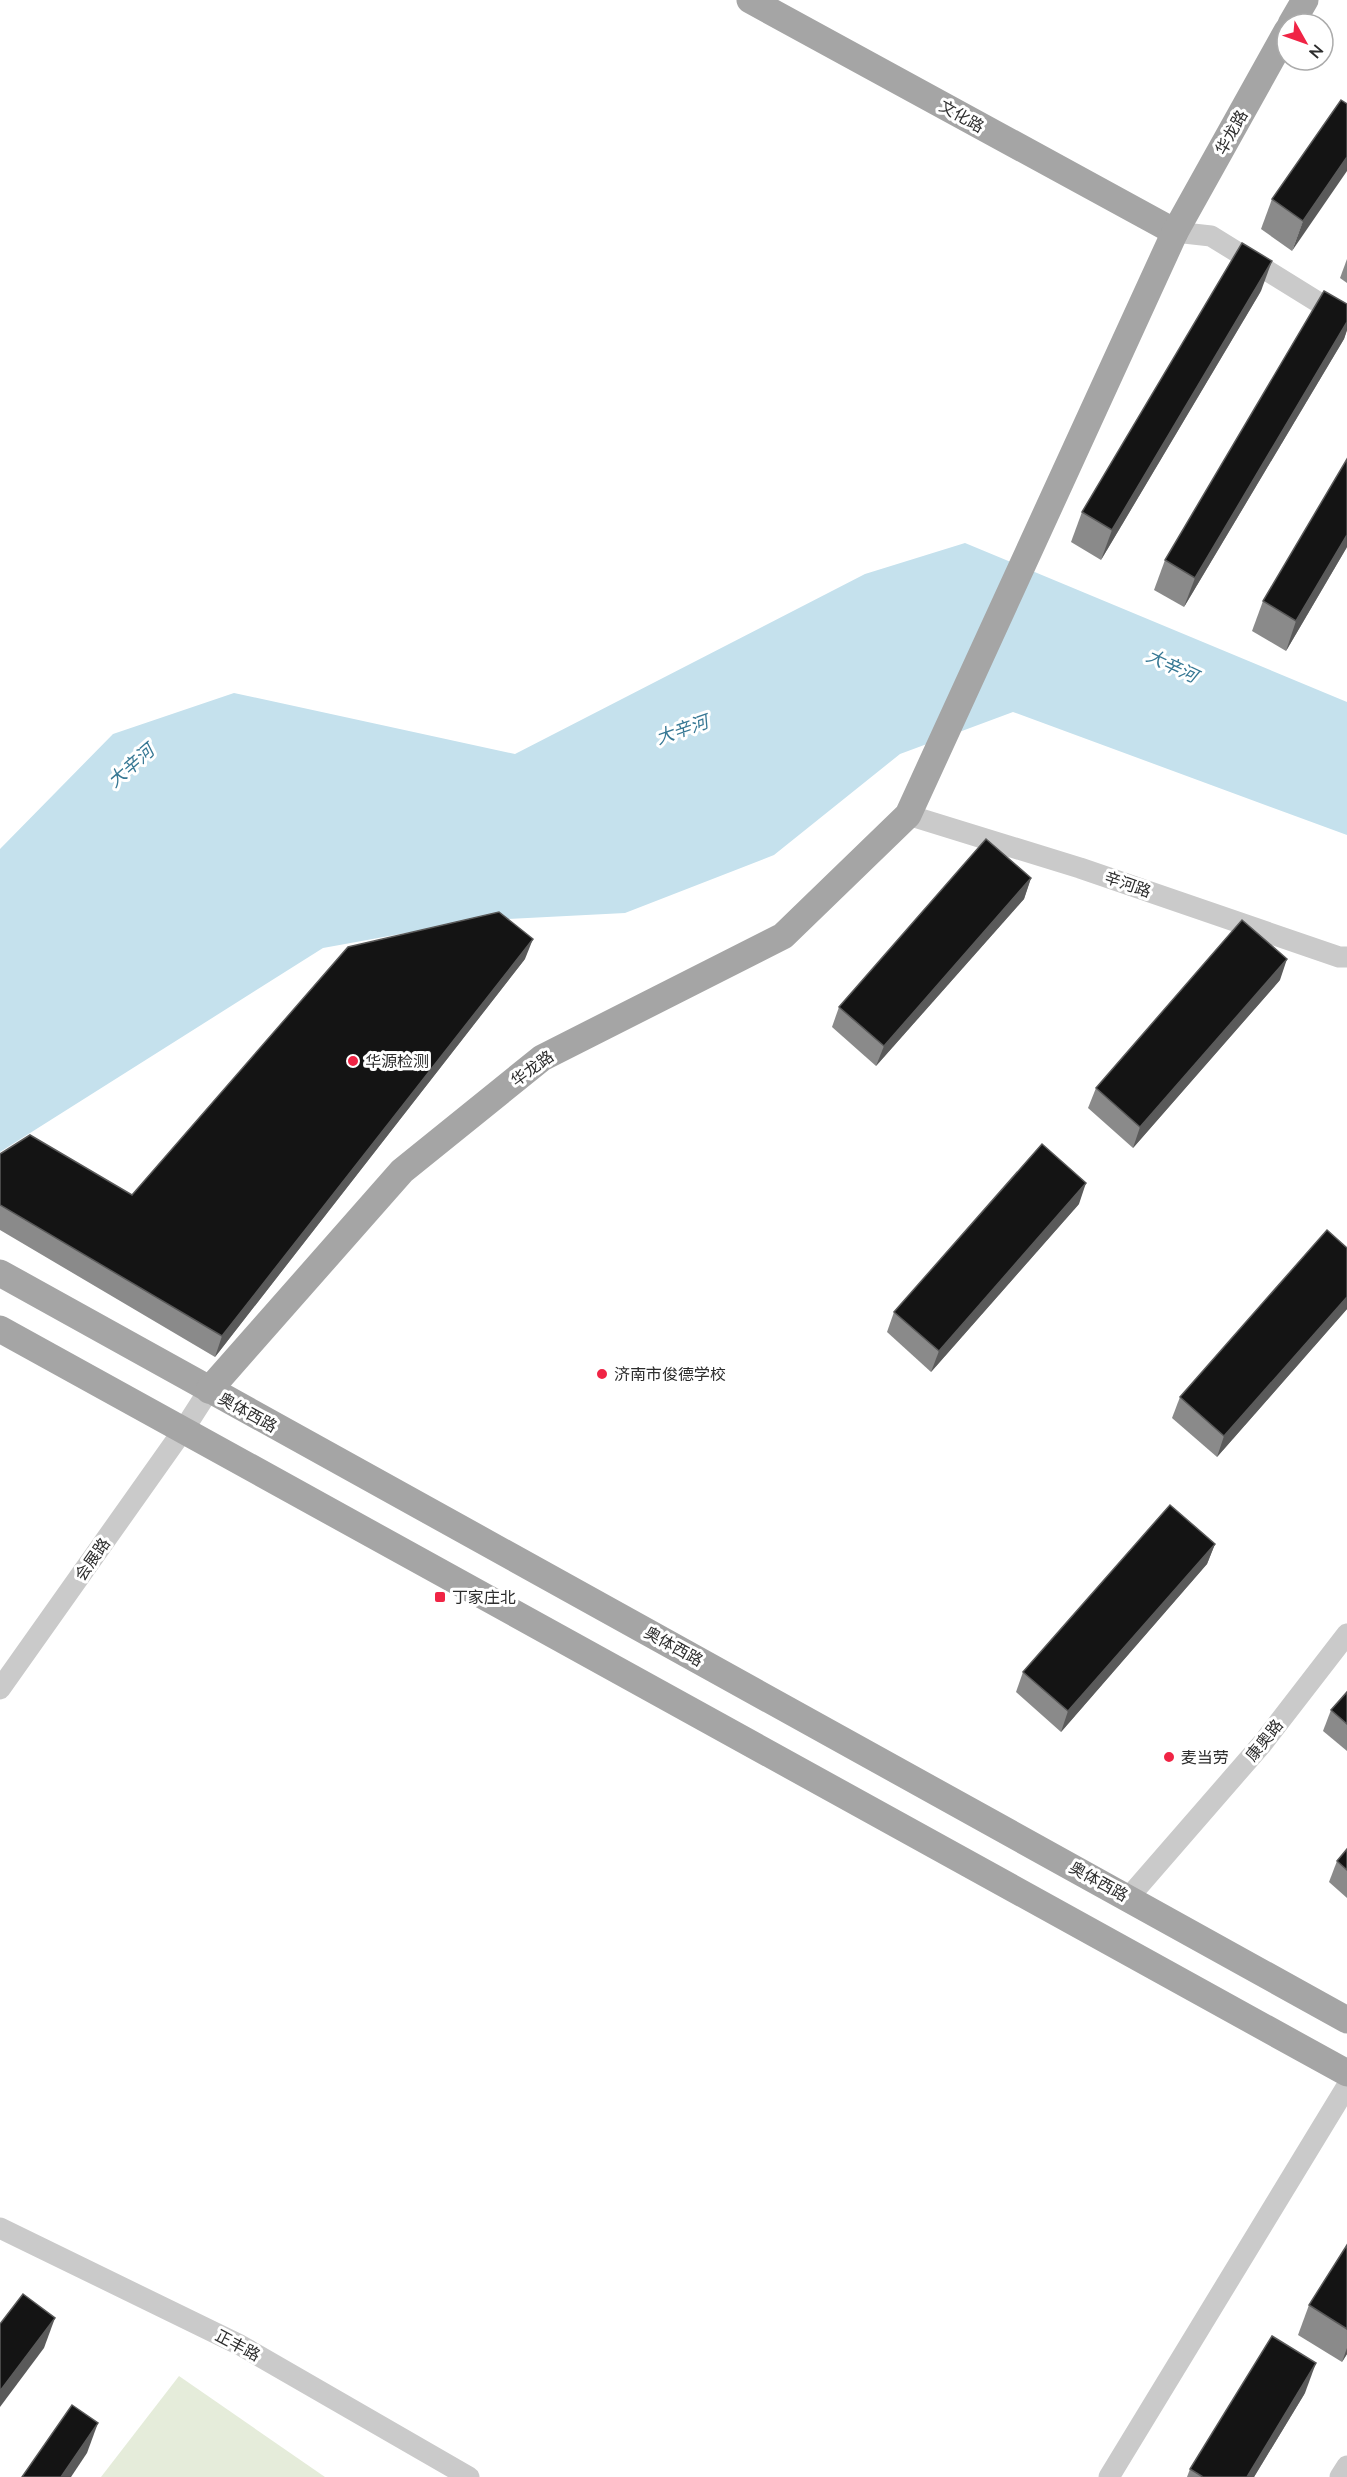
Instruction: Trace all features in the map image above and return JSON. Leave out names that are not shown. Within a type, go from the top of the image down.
[{"type":"main road","name":"文化路","points":[[750,0],[1175,232]]},
{"type":"main road","name":"华龙路","points":[[209,1390],[402,1171],[542,1058],[783,936],[908,815],[1175,232],[1275,53]]},
{"type":"main road","name":"奥体西路","points":[[0,1273],[1129,1897],[1347,2020]]},
{"type":"main road","points":[[0,1329],[1347,2073]]},
{"type":"street","points":[[1175,232],[1211,236],[1347,320]]},
{"type":"street","name":"辛河路","points":[[908,815],[1080,868],[1328,953],[1347,957]]},
{"type":"street","points":[[184,1429],[209,1390]]},
{"type":"street","name":"会展路","points":[[0,1689],[184,1429]]},
{"type":"street","name":"康奥路","points":[[1129,1897],[1262,1744],[1347,1634]]},
{"type":"street","points":[[1109,2477],[1347,2086]]},
{"type":"street","name":"正丰路","points":[[0,2228],[240,2345],[469,2477]]},
{"type":"street","points":[[1340,2477],[1347,2466]]},
{"type":"green space","points":[[179,2376],[325,2477],[101,2477]]},
{"type":"water","name":"大辛河","points":[[965,543],[1347,702],[1347,835],[1013,712],[900,754],[774,855],[625,913],[472,921],[323,948],[0,1152],[0,849],[113,734],[234,693],[515,754],[865,574]]},
{"type":"building","points":[[1341,100],[1347,104],[1347,157],[1303,221],[1272,199]]},
{"type":"building","points":[[1242,243],[1272,261],[1112,530],[1082,512]]},
{"type":"building","points":[[1324,291],[1347,304],[1347,322],[1195,578],[1165,560]]},
{"type":"building","points":[[1347,459],[1347,535],[1296,621],[1263,601]]},
{"type":"building","points":[[986,839],[1031,878],[884,1046],[839,1007]]},
{"type":"building","name":"华源检测","points":[[499,912],[533,939],[222,1336],[0,1205],[0,1154],[30,1135],[132,1195],[348,947]]},
{"type":"building","points":[[1242,920],[1287,959],[1140,1127],[1096,1088]]},
{"type":"building","points":[[1042,1144],[1086,1183],[939,1351],[894,1312]]},
{"type":"building","points":[[1327,1230],[1347,1248],[1347,1297],[1224,1436],[1180,1397]]},
{"type":"building","points":[[1170,1505],[1215,1544],[1068,1711],[1023,1672]]},
{"type":"building","points":[[1347,1692],[1347,1724],[1331,1710]]},
{"type":"building","points":[[1347,1849],[1347,1870],[1337,1861]]},
{"type":"building","points":[[1347,2245],[1347,2329],[1309,2305]]},
{"type":"building","points":[[23,2294],[55,2318],[0,2391],[0,2324]]},
{"type":"building","points":[[1272,2336],[1316,2363],[1247,2477],[1203,2477],[1190,2469]]},
{"type":"building","points":[[72,2405],[98,2423],[61,2477],[22,2477]]},
{"type":"place","name":"华源检测","points":[[353,1061]]},
{"type":"place","name":"济南市俊德学校","points":[[602,1374]]},
{"type":"place","name":"丁家庄北","points":[[440,1597]]},
{"type":"place","name":"麦当劳","points":[[1169,1757]]}]
